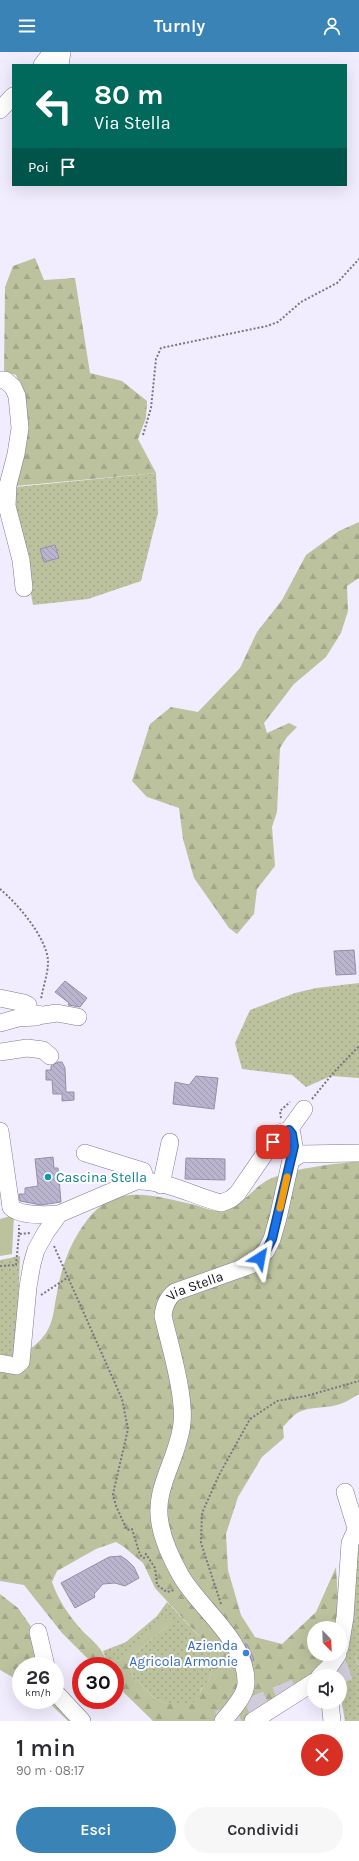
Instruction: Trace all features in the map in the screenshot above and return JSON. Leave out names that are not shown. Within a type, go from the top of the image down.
[{"type":"street","points":[[43,64],[52,52]]},
{"type":"street","points":[[60,64],[62,52]]},
{"type":"street","points":[[0,110],[12,97]]},
{"type":"street","points":[[0,380],[5,380],[13,387],[17,396],[20,428],[16,454],[8,485],[7,506],[21,560],[24,588]]},
{"type":"street","points":[[0,998],[19,1001],[28,1005],[34,1016]]},
{"type":"street","points":[[0,1023],[18,1018],[57,1013],[78,1017]]},
{"type":"street","points":[[0,1052],[27,1048],[43,1050],[50,1056]]},
{"type":"street","points":[[0,1131],[5,1211],[14,1210],[38,1215],[59,1214],[127,1184],[153,1183],[222,1203],[237,1194],[279,1134],[289,1130],[297,1105]]},
{"type":"street","name":"Via Stella","points":[[223,1721],[243,1693],[246,1683],[242,1661],[232,1641],[181,1577],[171,1557],[160,1522],[159,1508],[162,1490],[179,1441],[183,1413],[164,1316],[164,1308],[170,1296],[175,1292],[251,1265],[266,1251],[272,1239],[278,1218],[294,1146],[292,1134],[289,1130]]},
{"type":"street","points":[[153,1183],[170,1142]]},
{"type":"street","points":[[85,1153],[143,1171],[153,1183]]},
{"type":"street","points":[[291,1160],[301,1154],[359,1153]]},
{"type":"street","points":[[5,1362],[19,1364],[23,1356],[26,1308],[32,1264],[36,1250],[46,1232],[59,1214]]},
{"type":"street","points":[[344,1621],[350,1543],[358,1530],[345,1492]]},
{"type":"street","points":[[38,1632],[44,1657]]},
{"type":"street","points":[[237,1702],[244,1698],[252,1686],[253,1680],[249,1669]]},
{"type":"street","points":[[253,1721],[307,1686]]},
{"type":"street","points":[[64,1703],[82,1721]]},
{"type":"street","points":[[331,1709],[332,1721]]},
{"type":"path","points":[[143,435],[151,408],[156,359],[161,348],[267,326],[278,322],[301,302],[337,283],[359,259]]},
{"type":"path","points":[[0,889],[24,912],[46,950],[48,962],[34,1016]]},
{"type":"path","points":[[280,1111],[297,1105],[334,1072],[359,1046]]},
{"type":"path","points":[[0,1266],[16,1265],[19,1234],[46,1232],[54,1245],[67,1278],[93,1331],[122,1398],[128,1429],[113,1494],[116,1506],[127,1530],[132,1529],[140,1556],[144,1558],[146,1554],[155,1568],[157,1585],[167,1592],[177,1589]]},
{"type":"path","points":[[26,1308],[67,1278]]},
{"type":"path","points":[[222,1606],[201,1543],[202,1513],[219,1475],[250,1419],[277,1401],[306,1396],[359,1381]]},
{"type":"green space","points":[[35,258],[44,280],[75,278],[90,373],[122,381],[147,401],[146,418],[138,439],[156,473],[16,486],[22,391],[16,375],[4,372],[5,287],[13,266]]},
{"type":"green space","points":[[156,473],[158,513],[141,581],[88,599],[33,605],[16,515],[16,487]]},
{"type":"green space","points":[[359,522],[359,578],[347,586],[348,611],[341,633],[326,657],[294,684],[264,723],[267,733],[289,723],[297,727],[287,737],[280,748],[277,812],[272,827],[275,866],[257,889],[254,914],[237,934],[229,928],[194,878],[183,839],[179,808],[147,797],[132,781],[150,724],[171,707],[198,712],[240,668],[257,632],[282,600],[306,555],[339,531]]},
{"type":"green space","points":[[359,983],[359,1078],[331,1076],[306,1087],[292,1075],[242,1069],[235,1043],[250,1010],[295,993],[316,988]]},
{"type":"green space","points":[[359,1162],[359,1394],[337,1405],[303,1410],[297,1413],[283,1427],[284,1438],[262,1457],[238,1497],[226,1534],[228,1570],[241,1615],[255,1637],[282,1644],[316,1612],[336,1567],[338,1621],[307,1621],[307,1661],[327,1661],[320,1669],[307,1669],[307,1680],[247,1721],[153,1721],[124,1693],[124,1657],[123,1657],[143,1634],[158,1622],[172,1617],[172,1622],[131,1657],[130,1666],[133,1676],[153,1697],[167,1704],[193,1704],[206,1682],[209,1680],[212,1669],[210,1648],[155,1588],[143,1563],[116,1542],[96,1549],[57,1571],[52,1582],[67,1611],[79,1627],[99,1647],[105,1657],[86,1657],[62,1633],[24,1585],[0,1581],[0,1367],[37,1344],[46,1333],[52,1318],[61,1274],[71,1247],[85,1223],[97,1210],[109,1201],[122,1196],[150,1196],[213,1210],[227,1210],[234,1207],[265,1181],[301,1169]]},
{"type":"green space","points":[[14,1215],[12,1254],[0,1256],[0,1219]]},
{"type":"green space","points":[[20,1256],[16,1360],[0,1358],[0,1260]]},
{"type":"green space","points":[[359,1542],[359,1721],[345,1721],[343,1709],[347,1709],[347,1669],[337,1669],[337,1663],[337,1661],[347,1661],[347,1621],[343,1621],[352,1565]]},
{"type":"green space","points":[[0,1594],[18,1608],[30,1625],[39,1657],[12,1657],[12,1677],[0,1670]]},
{"type":"green space","points":[[167,1602],[210,1648],[212,1669],[209,1680],[201,1689],[198,1698],[193,1704],[167,1704],[153,1697],[133,1676],[130,1666],[131,1657],[172,1622],[143,1635],[123,1657],[105,1657],[103,1651],[126,1642],[157,1616]]},
{"type":"green space","points":[[55,1709],[63,1709],[74,1721],[68,1721]]},
{"type":"building","points":[[55,545],[59,558],[44,562],[40,549]]},
{"type":"building","points":[[354,950],[356,974],[336,975],[334,951]]},
{"type":"building","points":[[65,981],[87,998],[80,1007],[68,1005],[69,1003],[55,992]]},
{"type":"building","points":[[58,1062],[62,1062],[65,1068],[66,1092],[74,1092],[74,1100],[62,1101],[62,1094],[53,1094],[52,1080],[46,1080],[46,1070],[51,1070],[51,1066]]},
{"type":"building","points":[[196,1076],[218,1078],[214,1109],[173,1104],[175,1082],[189,1085]]},
{"type":"building","name":"Cascina Stella","points":[[53,1157],[54,1168],[58,1168],[61,1202],[41,1205],[20,1201],[19,1194],[25,1194],[25,1188],[38,1186],[35,1159]]},
{"type":"building","points":[[186,1158],[225,1159],[225,1180],[185,1179]]},
{"type":"building","points":[[121,1556],[134,1567],[139,1578],[125,1586],[115,1583],[103,1584],[94,1594],[95,1597],[75,1608],[61,1583],[109,1557]]},
{"type":"building","points":[[245,1644],[247,1644],[254,1660],[252,1661]]},
{"type":"tunnel","points":[[347,1670],[359,1666]]},
{"type":"tunnel","points":[[219,1721],[297,1689]]},
{"type":"slow traffic","points":[[280,1208],[287,1177]]},
{"type":"place","name":"Cascina Stella","points":[[48,1177]]},
{"type":"place","name":"Azienda Agricola Armonie","points":[[246,1653]]},
{"type":"route","points":[[260,1258],[266,1251],[272,1239],[294,1146],[292,1134],[289,1130],[279,1134],[273,1142]]}]
